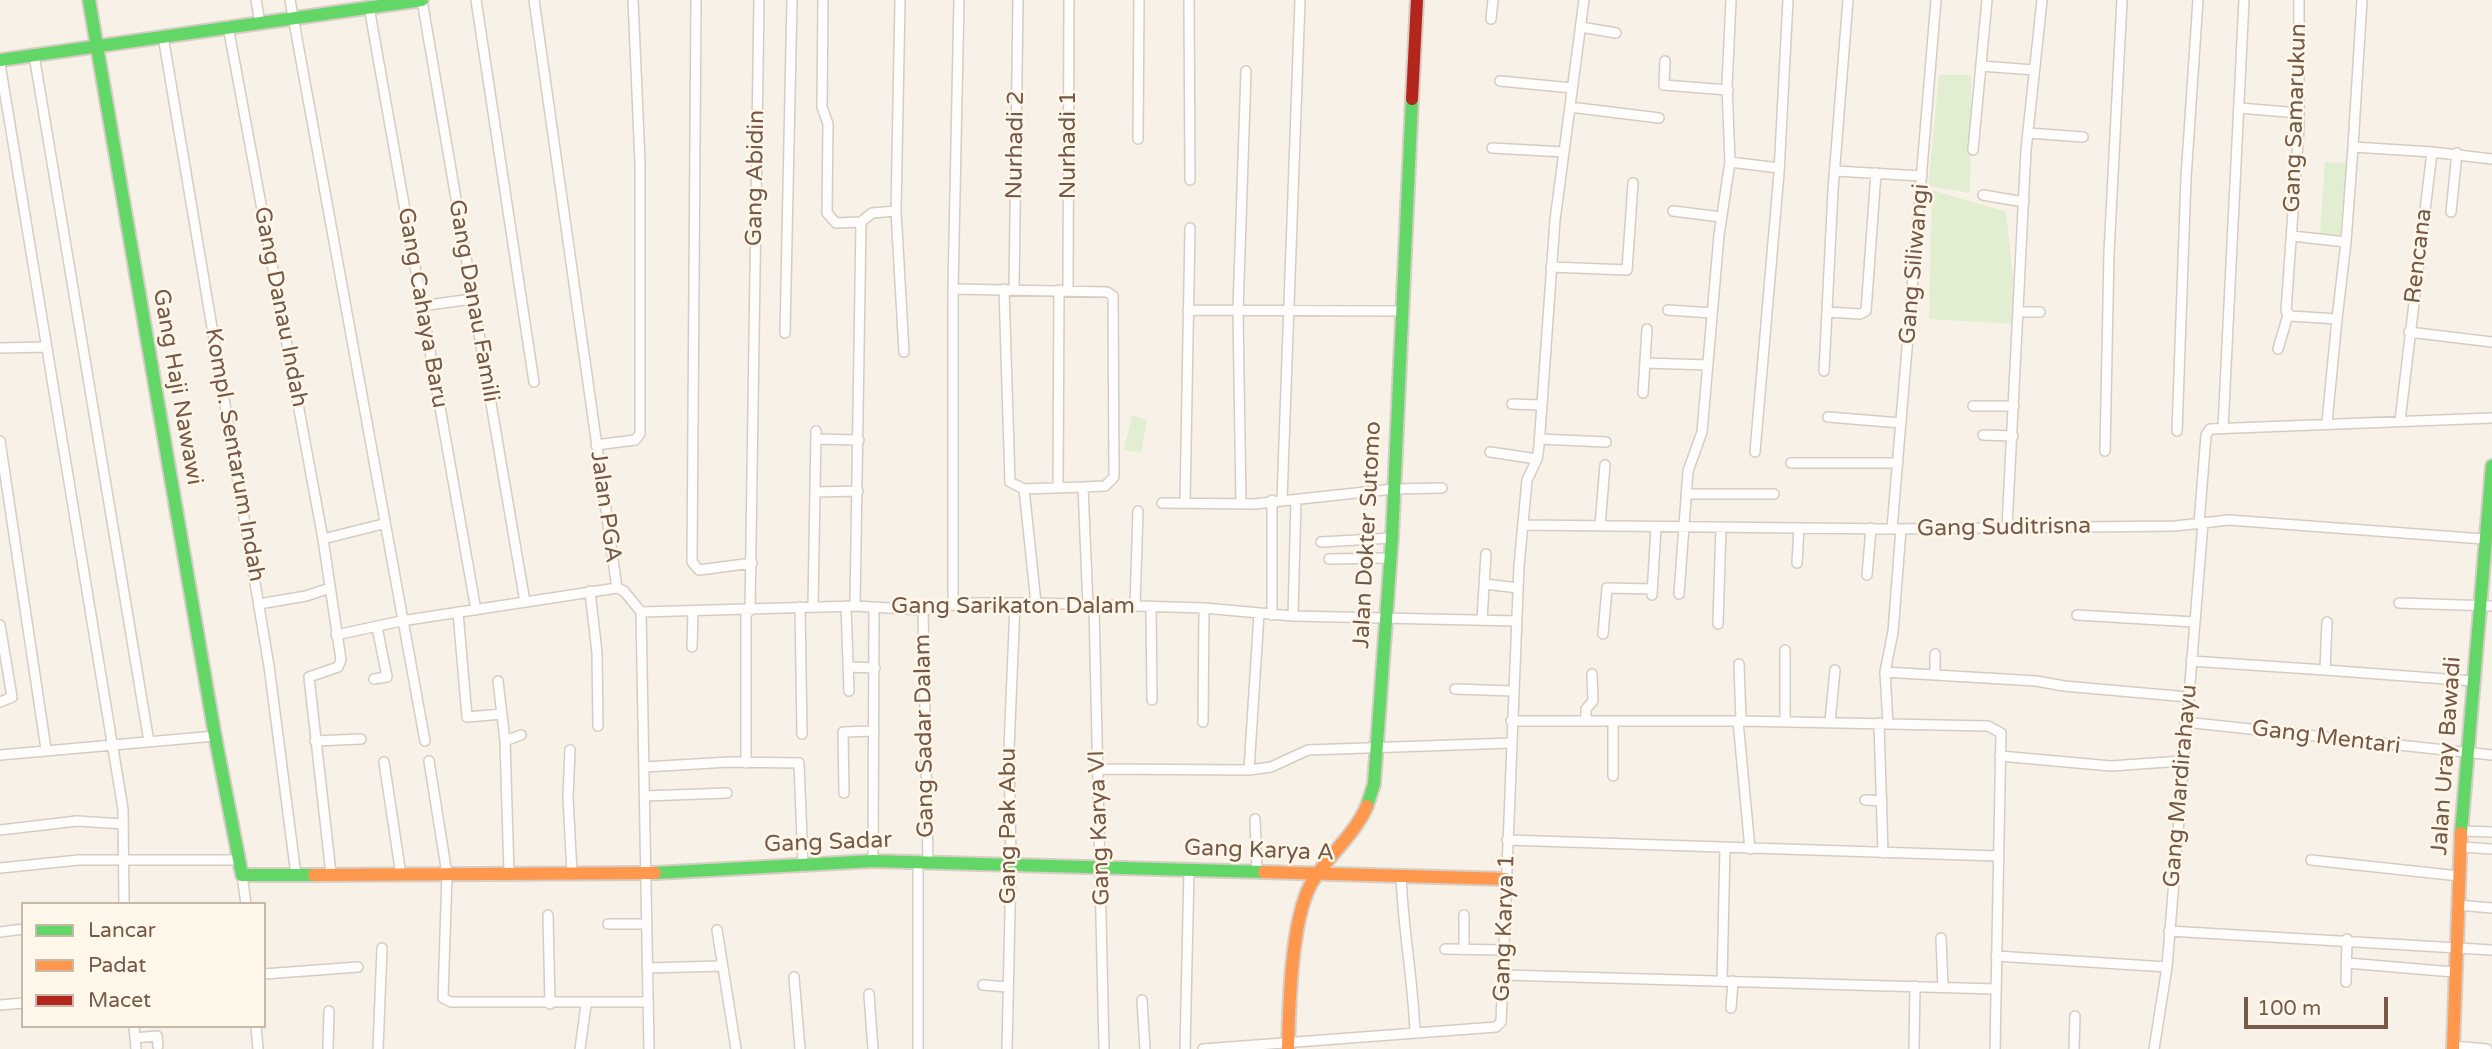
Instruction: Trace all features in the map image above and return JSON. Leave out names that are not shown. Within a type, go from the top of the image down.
[{"type":"street","name":"Gang Haji Nawawi","points":[[89,0],[215,736],[242,875]]},
{"type":"street","points":[[256,0],[260,23]]},
{"type":"street","points":[[290,0],[383,524],[425,741]]},
{"type":"street","points":[[124,902],[123,824],[112,744],[0,62],[98,44],[293,18],[354,4],[369,7],[422,0]]},
{"type":"street","name":"Gang Danau Famili","points":[[422,0],[525,602]]},
{"type":"street","points":[[476,0],[534,382]]},
{"type":"street","name":"Jalan PGA","points":[[534,0],[617,588],[624,591],[641,612]]},
{"type":"street","points":[[596,445],[635,440],[640,434],[640,162],[633,0]]},
{"type":"street","points":[[696,0],[692,564],[699,570],[752,563]]},
{"type":"street","name":"Gang Abidin","points":[[746,762],[748,611],[752,563],[752,355],[759,0]]},
{"type":"street","points":[[785,333],[792,0]]},
{"type":"street","points":[[823,0],[822,107],[828,124],[827,213],[836,223],[861,222],[872,213],[896,211]]},
{"type":"street","points":[[900,0],[896,211],[904,352]]},
{"type":"street","points":[[953,604],[953,289],[959,0]]},
{"type":"street","name":"Nurhadi 2","points":[[1014,289],[1018,0]]},
{"type":"street","name":"Nurhadi 1","points":[[1058,487],[1069,0]]},
{"type":"street","points":[[1138,139],[1139,0]]},
{"type":"street","points":[[1189,0],[1190,180]]},
{"type":"street","points":[[1272,615],[1290,312],[1300,0]]},
{"type":"street","name":"Jalan Dokter Sutomo","points":[[1288,1046],[1305,901],[1320,874],[1357,829],[1368,810],[1374,784],[1391,558],[1400,311],[1417,0]]},
{"type":"street","points":[[1491,19],[1493,0]]},
{"type":"street","name":"Gang Karya 1","points":[[1203,1049],[1288,1046],[1499,1026],[1504,975],[1512,691],[1523,525],[1527,480],[1537,459],[1551,267],[1584,0]]},
{"type":"street","points":[[1679,594],[1686,494],[1690,464],[1701,440],[1721,217],[1730,162],[1728,90],[1731,0]]},
{"type":"street","points":[[1755,452],[1779,168],[1788,0]]},
{"type":"street","points":[[1825,371],[1835,171],[1848,0]]},
{"type":"street","name":"Gang Siliwangi","points":[[1883,853],[1885,673],[1893,632],[1898,463],[1937,0]]},
{"type":"street","points":[[1973,150],[1987,0]]},
{"type":"street","points":[[2007,527],[2028,133],[2042,0]]},
{"type":"street","points":[[2105,451],[2110,225],[2122,0]]},
{"type":"street","points":[[2177,432],[2186,178],[2197,0]]},
{"type":"street","points":[[2244,0],[2223,428],[2327,422],[2492,418]]},
{"type":"street","name":"Gang Samarukun","points":[[2278,349],[2288,315],[2299,113],[2299,0]]},
{"type":"street","points":[[2327,422],[2346,242],[2362,0]]},
{"type":"street","name":"Gang Cahaya Baru","points":[[369,7],[476,610]]},
{"type":"street","name":"Gang Danau Indah","points":[[228,26],[323,539],[340,664],[309,677],[315,741]]},
{"type":"street","points":[[1581,27],[1616,33]]},
{"type":"street","name":"Kompl. Sentarum Indah","points":[[163,36],[259,604],[296,875]]},
{"type":"street","points":[[34,55],[149,742]]},
{"type":"street","points":[[1665,61],[1664,85],[1728,90]]},
{"type":"street","points":[[1981,66],[2034,70]]},
{"type":"street","points":[[1241,504],[1238,311],[1246,71]]},
{"type":"street","points":[[1500,81],[1572,88]]},
{"type":"street","points":[[1570,107],[1659,118]]},
{"type":"street","points":[[2239,108],[2299,113]]},
{"type":"street","points":[[2028,133],[2083,137]]},
{"type":"street","points":[[2353,147],[2457,153],[2492,159]]},
{"type":"street","points":[[1492,148],[1564,152]]},
{"type":"street","name":"Rencana","points":[[2400,421],[2432,152]]},
{"type":"street","points":[[2451,212],[2457,153]]},
{"type":"street","points":[[1730,162],[1779,168]]},
{"type":"street","points":[[1835,171],[1923,176]]},
{"type":"street","points":[[1827,312],[1860,314],[1866,311],[1876,173]]},
{"type":"street","points":[[1551,267],[1627,270],[1633,183]]},
{"type":"street","points":[[1983,195],[2024,202]]},
{"type":"street","points":[[1673,211],[1721,217]]},
{"type":"street","points":[[849,691],[858,491],[861,222]]},
{"type":"street","points":[[1185,503],[1190,228]]},
{"type":"street","points":[[2292,236],[2346,242]]},
{"type":"street","points":[[953,289],[1004,289],[1014,289],[1109,292],[1113,297],[1114,477],[1105,486],[1024,489],[1013,485],[1009,478],[1004,289]]},
{"type":"street","points":[[421,306],[472,299]]},
{"type":"street","points":[[1188,310],[1400,311]]},
{"type":"street","points":[[1668,310],[1712,313]]},
{"type":"street","points":[[2018,312],[2040,312]]},
{"type":"street","points":[[2288,315],[2337,319]]},
{"type":"street","points":[[1643,393],[1647,329]]},
{"type":"street","points":[[2409,332],[2492,342]]},
{"type":"street","points":[[0,348],[46,347]]},
{"type":"street","points":[[1645,363],[1708,365]]},
{"type":"street","points":[[1512,404],[1540,405]]},
{"type":"street","points":[[1973,406],[2014,406]]},
{"type":"street","points":[[1828,417],[1901,424]]},
{"type":"street","name":"Gang Mardirahayu","points":[[2154,1049],[2167,967],[2206,433],[2210,429],[2223,428]]},
{"type":"street","points":[[813,606],[816,435],[859,440]]},
{"type":"street","points":[[1983,435],[2013,436]]},
{"type":"street","points":[[1539,439],[1606,442]]},
{"type":"street","points":[[0,441],[47,749]]},
{"type":"street","points":[[1490,453],[1537,459]]},
{"type":"street","points":[[1790,463],[1898,463]]},
{"type":"street","points":[[1600,526],[1605,465]]},
{"type":"street","name":"Jalan Uray Bawadi","points":[[2453,1047],[2454,946],[2461,831],[2473,681],[2486,606],[2484,539],[2492,473]]},
{"type":"street","name":"Gang Karya VI","points":[[1083,487],[1102,866],[1104,1049]]},
{"type":"street","points":[[1162,503],[1241,504],[1392,489],[1442,488]]},
{"type":"street","points":[[1024,489],[1036,603]]},
{"type":"street","points":[[815,492],[858,491]]},
{"type":"street","points":[[1686,494],[1774,494]]},
{"type":"street","points":[[1293,616],[1296,500]]},
{"type":"street","points":[[1135,606],[1138,511]]},
{"type":"street","name":"Gang Suditrisna","points":[[1523,525],[1896,529],[2201,524],[2229,520],[2484,539]]},
{"type":"street","points":[[323,539],[383,524]]},
{"type":"street","points":[[1603,634],[1607,588],[1652,592],[1656,527]]},
{"type":"street","points":[[1718,624],[1721,527]]},
{"type":"street","points":[[1797,564],[1799,528]]},
{"type":"street","points":[[1867,575],[1871,528]]},
{"type":"street","points":[[1321,542],[1392,538]]},
{"type":"street","points":[[1482,620],[1486,554]]},
{"type":"street","points":[[1329,559],[1391,558]]},
{"type":"street","points":[[1485,584],[1518,588]]},
{"type":"street","points":[[259,604],[306,596],[330,588]]},
{"type":"street","points":[[336,635],[401,621],[617,588]]},
{"type":"street","points":[[590,591],[597,653],[598,726]]},
{"type":"street","name":"Gang Sarikaton Dalam","points":[[641,612],[748,611],[813,606],[923,610],[953,604],[1036,603],[1204,608],[1293,616],[1517,621]]},
{"type":"street","points":[[2399,603],[2486,606]]},
{"type":"street","name":"Gang Pak Abu","points":[[1007,1049],[1011,864],[1009,749],[1015,604]]},
{"type":"street","points":[[1151,606],[1152,700]]},
{"type":"street","points":[[800,607],[802,734]]},
{"type":"street","points":[[873,861],[874,608]]},
{"type":"street","points":[[1203,722],[1204,608]]},
{"type":"street","name":"Gang Sadar Dalam","points":[[918,1049],[923,862],[923,610]]},
{"type":"street","points":[[692,647],[693,611]]},
{"type":"street","points":[[458,612],[467,717],[502,714]]},
{"type":"street","points":[[641,612],[649,1049]]},
{"type":"street","points":[[1250,770],[1259,614]]},
{"type":"street","points":[[2077,615],[2194,622]]},
{"type":"street","points":[[2325,670],[2327,622]]},
{"type":"street","points":[[0,625],[12,695],[10,701],[0,702]]},
{"type":"street","points":[[374,679],[387,677],[377,626]]},
{"type":"street","points":[[1785,650],[1786,721]]},
{"type":"street","points":[[1935,654],[1935,675]]},
{"type":"street","points":[[2191,661],[2473,681]]},
{"type":"street","points":[[1739,664],[1739,721],[1750,849]]},
{"type":"street","points":[[848,667],[875,668]]},
{"type":"street","points":[[1830,722],[1835,670]]},
{"type":"street","points":[[1885,673],[2036,681],[2188,697]]},
{"type":"street","points":[[1586,721],[1586,709],[1593,701],[1592,674]]},
{"type":"street","points":[[498,681],[505,741],[509,873]]},
{"type":"street","points":[[1455,689],[1512,691]]},
{"type":"street","points":[[1511,721],[1786,721],[1994,727],[2001,733],[1995,1049]]},
{"type":"street","points":[[1613,721],[1613,776]]},
{"type":"street","name":"Gang Mentari","points":[[2185,722],[2492,755]]},
{"type":"street","points":[[844,793],[842,732],[874,731]]},
{"type":"street","points":[[505,741],[521,735]]},
{"type":"street","points":[[0,755],[215,736]]},
{"type":"street","points":[[331,874],[315,741],[361,739]]},
{"type":"street","points":[[1097,769],[1250,770],[1271,767],[1308,750],[1376,750],[1511,743]]},
{"type":"street","points":[[570,750],[568,797],[572,873]]},
{"type":"street","points":[[2000,756],[2111,766],[2182,761]]},
{"type":"street","points":[[429,761],[447,874],[443,998],[451,1002],[550,1004],[648,1002]]},
{"type":"street","points":[[384,762],[401,875]]},
{"type":"street","points":[[645,767],[746,762],[799,763],[803,864]]},
{"type":"street","points":[[644,796],[727,793]]},
{"type":"street","points":[[1865,800],[1882,801]]},
{"type":"street","points":[[1255,819],[1257,873]]},
{"type":"street","points":[[0,830],[77,821],[123,824]]},
{"type":"street","points":[[2461,831],[2492,832]]},
{"type":"street","points":[[1507,840],[1998,856]]},
{"type":"street","points":[[2460,847],[2492,849]]},
{"type":"street","points":[[1725,848],[1731,1008]]},
{"type":"street","points":[[0,868],[79,860],[239,860]]},
{"type":"street","points":[[2311,860],[2459,876]]},
{"type":"street","name":"Gang Sadar","points":[[242,875],[647,873],[873,861],[1011,864]]},
{"type":"street","name":"Gang Karya A","points":[[1011,864],[1506,879]]},
{"type":"street","points":[[1185,1049],[1189,871]]},
{"type":"street","points":[[242,875],[246,902]]},
{"type":"street","points":[[1401,876],[1415,1032]]},
{"type":"street","points":[[2457,905],[2492,908]]},
{"type":"street","points":[[548,915],[550,1004]]},
{"type":"street","points":[[1464,915],[1464,950]]},
{"type":"street","points":[[608,924],[647,924]]},
{"type":"street","points":[[0,932],[21,929]]},
{"type":"street","points":[[717,930],[736,1049]]},
{"type":"street","points":[[2169,931],[2283,940],[2292,937],[2347,939],[2492,950]]},
{"type":"street","points":[[1941,938],[1943,987]]},
{"type":"street","points":[[2346,982],[2347,939]]},
{"type":"street","points":[[378,1049],[382,948]]},
{"type":"street","points":[[1444,950],[1504,950]]},
{"type":"street","points":[[1996,956],[2167,967]]},
{"type":"street","points":[[2347,962],[2454,972]]},
{"type":"street","points":[[647,968],[722,966]]},
{"type":"street","points":[[266,974],[358,967]]},
{"type":"street","points":[[1504,975],[1995,989]]},
{"type":"street","points":[[794,977],[800,1049]]},
{"type":"street","points":[[983,985],[1007,987]]},
{"type":"street","points":[[1914,1049],[1915,986]]},
{"type":"street","points":[[869,994],[873,1049]]},
{"type":"street","points":[[1142,1000],[1145,1049]]},
{"type":"street","points":[[0,1005],[21,1003]]},
{"type":"street","points":[[580,1049],[586,1004]]},
{"type":"street","points":[[328,1049],[329,1011]]},
{"type":"street","points":[[2074,1049],[2075,1016]]},
{"type":"street","points":[[134,1028],[136,1049]]},
{"type":"street","points":[[256,1028],[258,1049]]},
{"type":"street","points":[[135,1038],[157,1036],[158,1046]]},
{"type":"street","points":[[2453,1047],[2487,1049]]},
{"type":"green space","points":[[1939,75],[1971,75],[1970,193],[1928,186]]},
{"type":"green space","points":[[2325,162],[2347,163],[2340,236],[2320,234]]},
{"type":"green space","points":[[1932,190],[2006,212],[2018,324],[1929,319]]},
{"type":"green space","points":[[1132,415],[1147,420],[1141,453],[1124,450]]},
{"type":"traffic: fast","points":[[89,0],[215,736],[242,875],[314,875]]},
{"type":"traffic: fast","points":[[0,60],[422,0]]},
{"type":"traffic: fast","points":[[1367,806],[1374,784],[1392,538],[1412,99]]},
{"type":"traffic: fast","points":[[2461,833],[2492,466]]},
{"type":"traffic: fast","points":[[655,873],[873,861],[1264,872]]},
{"type":"traffic: slow","points":[[1288,1049],[1292,964],[1304,900],[1317,874],[1355,827],[1367,806]]},
{"type":"traffic: slow","points":[[2453,1049],[2461,833]]},
{"type":"traffic: slow","points":[[1264,872],[1506,879]]},
{"type":"traffic: slow","points":[[314,875],[655,873]]},
{"type":"traffic: jam","points":[[1412,99],[1417,0]]}]
